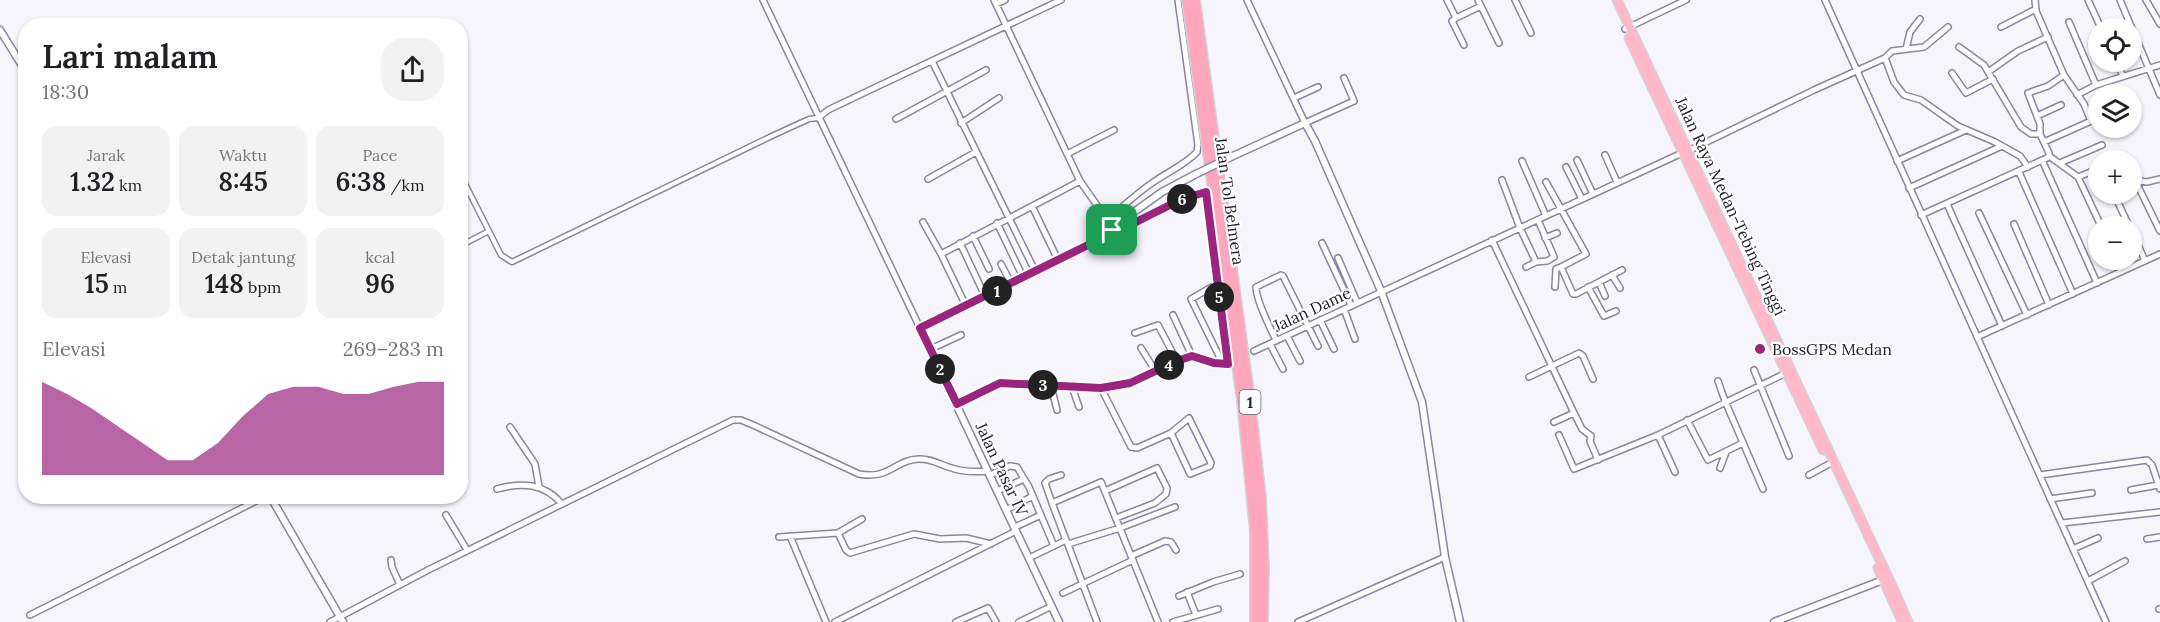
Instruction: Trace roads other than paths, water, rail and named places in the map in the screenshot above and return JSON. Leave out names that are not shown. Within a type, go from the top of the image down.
[{"type":"highway","name":"Jalan Tol Belmera","points":[[1187,0],[1242,401],[1255,531],[1255,622]]},
{"type":"highway","name":"Jalan Tol Belmera","points":[[1195,0],[1250,400],[1261,498],[1264,567],[1263,622]]},
{"type":"highway","name":"Jalan Raya Medan-Tebing Tinggi","points":[[1612,0],[1643,61],[1902,622]]},
{"type":"highway","name":"Jalan Raya Medan-Tebing Tinggi","points":[[1617,0],[1627,28]]},
{"type":"highway","name":"Jalan Raya Medan-Tebing Tinggi","points":[[1685,152],[1908,622]]},
{"type":"street","points":[[763,0],[920,328],[1088,245],[1162,192],[1194,175],[1354,101],[1344,78]]},
{"type":"street","points":[[1005,0],[995,2],[1006,27],[1069,153],[1080,181],[1108,221]]},
{"type":"street","points":[[468,190],[502,258],[514,262],[774,135],[809,119],[818,118],[872,88],[1061,0]]},
{"type":"street","points":[[1088,245],[1090,238],[1152,182],[1197,152],[1198,145],[1178,0]]},
{"type":"street","points":[[1247,0],[1325,161],[1381,291],[1422,402],[1445,557],[1460,622]]},
{"type":"street","points":[[1447,0],[1456,18]]},
{"type":"street","points":[[1515,0],[1531,33]]},
{"type":"street","points":[[1627,28],[1686,0]]},
{"type":"street","points":[[1825,0],[2106,622]]},
{"type":"street","points":[[2035,0],[2036,9],[2064,75],[2091,121],[2044,142]]},
{"type":"street","points":[[2088,0],[2096,18]]},
{"type":"street","points":[[2120,0],[2160,95]]},
{"type":"street","points":[[2146,0],[2160,24]]},
{"type":"street","points":[[1464,45],[1452,22],[1480,3],[1499,44]]},
{"type":"street","points":[[2001,27],[2036,9]]},
{"type":"street","points":[[1906,49],[1910,32],[1920,19]]},
{"type":"street","points":[[2069,22],[2097,84]]},
{"type":"street","name":"Jalan Dame","points":[[1254,351],[1885,58],[1890,52],[1924,47],[1948,27]]},
{"type":"street","points":[[0,30],[18,59]]},
{"type":"street","points":[[1988,72],[2018,51],[2048,37]]},
{"type":"street","points":[[1959,47],[1984,65],[2021,127],[2031,134],[2040,134]]},
{"type":"street","points":[[1885,58],[1900,92],[1921,100],[1958,126],[2002,146],[2023,159],[2028,167]]},
{"type":"street","points":[[932,61],[1035,271]]},
{"type":"street","points":[[2100,84],[2160,65]]},
{"type":"street","points":[[896,119],[948,93],[986,70]]},
{"type":"street","points":[[2121,72],[2123,76]]},
{"type":"street","points":[[1952,73],[1966,93],[1993,79]]},
{"type":"street","points":[[2064,75],[2048,86],[2028,92],[2049,156],[2078,177],[2096,216]]},
{"type":"street","points":[[1294,98],[1318,87]]},
{"type":"street","points":[[2077,95],[2088,90]]},
{"type":"street","points":[[961,123],[999,98]]},
{"type":"street","points":[[2037,116],[2061,105]]},
{"type":"street","points":[[1069,153],[1114,130]]},
{"type":"street","points":[[1897,161],[1966,130]]},
{"type":"street","points":[[2060,163],[2102,145]]},
{"type":"street","points":[[1909,188],[2002,146]]},
{"type":"street","points":[[928,179],[976,152]]},
{"type":"street","points":[[1605,155],[1617,182]]},
{"type":"street","points":[[1921,215],[2019,172],[2049,156]]},
{"type":"street","points":[[1577,160],[1593,194]]},
{"type":"street","points":[[2042,160],[2097,283]]},
{"type":"street","points":[[1522,161],[1546,216]]},
{"type":"street","points":[[1566,166],[1582,199]]},
{"type":"street","points":[[2019,172],[2073,294]]},
{"type":"street","points":[[2078,177],[2088,173]]},
{"type":"street","points":[[2142,180],[2160,179]]},
{"type":"street","points":[[1502,180],[1536,262]]},
{"type":"street","points":[[940,254],[1080,181]]},
{"type":"street","points":[[1546,182],[1586,254],[1556,269],[1555,287]]},
{"type":"street","points":[[957,404],[1000,383],[1101,388],[1130,383],[1192,356],[1223,364],[1229,363],[1206,192],[1182,199],[1126,227],[1112,230]]},
{"type":"street","points":[[2142,196],[2160,231]]},
{"type":"street","points":[[1947,204],[2002,326]]},
{"type":"street","points":[[1032,206],[1058,260]]},
{"type":"street","points":[[1980,213],[2027,315]]},
{"type":"street","points":[[1526,267],[1554,258],[1538,220]]},
{"type":"street","points":[[923,222],[966,306]]},
{"type":"street","points":[[997,224],[1023,277]]},
{"type":"street","points":[[2014,224],[2049,305]]},
{"type":"street","points":[[468,242],[489,231]]},
{"type":"street","points":[[1545,238],[1557,233]]},
{"type":"street","points":[[973,236],[989,269]]},
{"type":"street","points":[[1492,240],[1582,429],[1591,436],[1590,441],[1598,460]]},
{"type":"street","points":[[960,243],[985,296]]},
{"type":"street","points":[[1322,243],[1354,304]]},
{"type":"street","points":[[2142,254],[2145,261]]},
{"type":"street","points":[[1977,337],[2160,254]]},
{"type":"street","points":[[1338,258],[1354,304]]},
{"type":"street","points":[[1001,264],[1011,283]]},
{"type":"street","points":[[1561,267],[1573,294],[1622,270]]},
{"type":"street","points":[[1276,340],[1255,290],[1256,287],[1281,274],[1318,346]]},
{"type":"street","points":[[1612,275],[1620,288]]},
{"type":"street","points":[[1599,282],[1605,296]]},
{"type":"street","points":[[1217,284],[1191,299],[1223,364]]},
{"type":"street","points":[[1588,287],[1604,316],[1616,311]]},
{"type":"street","points":[[1344,309],[1355,339]]},
{"type":"street","points":[[1173,315],[1192,356]]},
{"type":"street","points":[[1320,320],[1334,349]]},
{"type":"street","points":[[1135,333],[1158,325],[1177,361]]},
{"type":"street","name":"Jalan Pasar IV","points":[[920,328],[1059,622]]},
{"type":"street","points":[[929,347],[935,347],[961,335]]},
{"type":"street","points":[[1287,336],[1300,361]]},
{"type":"street","points":[[1270,344],[1283,369]]},
{"type":"street","points":[[1141,348],[1156,372]]},
{"type":"street","points":[[1529,378],[1580,353],[1593,379]]},
{"type":"street","points":[[1754,370],[1789,456]]},
{"type":"street","points":[[1559,435],[1574,469],[1658,435],[1759,384],[1786,373]]},
{"type":"street","points":[[1718,381],[1763,489]]},
{"type":"street","points":[[1051,386],[1057,410]]},
{"type":"street","points":[[1072,387],[1079,407]]},
{"type":"street","points":[[1101,388],[1131,447],[1137,448],[1171,433],[1189,418],[1211,463],[1210,466],[1190,474],[1171,433]]},
{"type":"street","points":[[1554,422],[1574,413]]},
{"type":"street","points":[[330,622],[342,620],[400,585],[467,550],[702,433],[737,419],[753,424],[859,474],[869,476],[916,459],[934,461],[957,470],[989,473],[1014,465],[1033,496],[1054,546]]},
{"type":"street","points":[[1687,420],[1707,460],[1743,443]]},
{"type":"street","points":[[510,427],[536,464],[539,487]]},
{"type":"street","points":[[1658,435],[1675,472]]},
{"type":"street","points":[[1720,468],[1726,452]]},
{"type":"street","points":[[2040,475],[2147,460],[2152,465],[2159,487],[2131,489]]},
{"type":"street","points":[[1809,475],[1829,464]]},
{"type":"street","points":[[1105,492],[1157,468],[1167,488],[1166,494],[1155,502],[1116,518]]},
{"type":"street","points":[[1061,475],[1045,483],[1097,622]]},
{"type":"street","points":[[997,491],[1024,479]]},
{"type":"street","points":[[1052,503],[1099,482],[1158,622]]},
{"type":"street","points":[[497,489],[514,484],[539,487],[551,493],[562,504]]},
{"type":"street","points":[[2050,499],[2092,493]]},
{"type":"street","points":[[1006,510],[1033,496]]},
{"type":"street","points":[[30,615],[252,504]]},
{"type":"street","points":[[273,504],[342,620]]},
{"type":"street","points":[[1029,558],[1054,546],[1120,528],[1175,507]]},
{"type":"street","points":[[2062,523],[2160,512]]},
{"type":"street","points":[[446,515],[467,550]]},
{"type":"street","points":[[835,622],[991,544],[1041,515]]},
{"type":"street","points":[[779,537],[838,533],[862,519]]},
{"type":"street","points":[[838,533],[846,550],[850,553],[914,534],[940,539],[966,538],[991,544]]},
{"type":"street","points":[[790,536],[826,622]]},
{"type":"street","points":[[2147,539],[2160,537]]},
{"type":"street","points":[[2073,549],[2098,538]]},
{"type":"street","points":[[1063,594],[1165,541],[1171,542],[1176,550]]},
{"type":"street","points":[[1298,622],[1445,557]]},
{"type":"street","points":[[391,560],[400,585]]},
{"type":"street","points":[[2088,581],[2125,561]]},
{"type":"street","points":[[1179,596],[1240,574]]},
{"type":"street","points":[[1774,622],[1883,580]]},
{"type":"street","points":[[1187,592],[1196,615]]},
{"type":"street","points":[[1019,622],[1052,606]]},
{"type":"street","points":[[956,622],[988,608],[996,622]]},
{"type":"street","points":[[1173,622],[1218,609]]},
{"type":"place","name":"BossGPS Medan","points":[[1760,349]]}]
